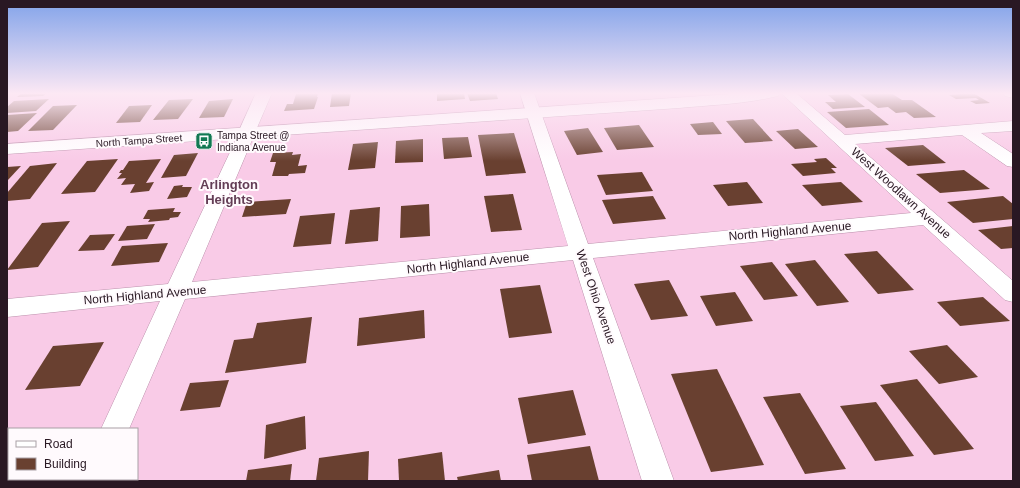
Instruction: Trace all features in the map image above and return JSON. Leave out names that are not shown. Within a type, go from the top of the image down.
[{"type":"main road","points":[[247,133],[254,116]]},
{"type":"main road","name":"North Tampa Street","points":[[7,149],[247,133],[410,116]]},
{"type":"street","name":"West Ohio Avenue","points":[[535,116],[658,481]]},
{"type":"street","name":"West Woodlawn Avenue","points":[[813,116],[1013,294]]},
{"type":"street","points":[[840,140],[1013,126]]},
{"type":"street","points":[[965,130],[1013,162]]},
{"type":"street","points":[[115,428],[247,133]]},
{"type":"street","name":"North Highland Avenue","points":[[7,308],[175,293],[580,251],[928,218]]},
{"type":"building","points":[[7,116],[34,116],[18,131],[7,132]]},
{"type":"building","points":[[43,116],[67,116],[53,130],[28,131]]},
{"type":"building","points":[[122,116],[144,116],[140,122],[116,123]]},
{"type":"building","points":[[156,116],[180,116],[178,119],[153,120]]},
{"type":"building","points":[[200,116],[225,116],[224,117],[199,118]]},
{"type":"building","points":[[831,116],[877,116],[889,125],[846,128]]},
{"type":"building","points":[[911,116],[936,117],[914,118]]},
{"type":"building","points":[[753,119],[773,141],[745,143],[726,121]]},
{"type":"building","points":[[713,122],[722,134],[698,135],[690,124]]},
{"type":"building","points":[[639,125],[654,147],[617,150],[604,128]]},
{"type":"building","points":[[588,128],[603,152],[577,155],[564,131]]},
{"type":"building","points":[[798,129],[818,147],[795,149],[776,131]]},
{"type":"building","points":[[514,133],[526,173],[486,176],[478,135]]},
{"type":"building","points":[[468,137],[472,157],[444,159],[442,138]]},
{"type":"building","points":[[423,139],[423,162],[395,163],[396,141]]},
{"type":"building","points":[[378,142],[375,168],[348,170],[353,144]]},
{"type":"building","points":[[923,145],[946,163],[908,166],[885,148]]},
{"type":"building","points":[[293,152],[292,155],[301,154],[298,166],[307,165],[305,173],[289,174],[288,176],[272,176],[276,162],[270,162],[273,153]]},
{"type":"building","points":[[198,153],[186,176],[161,178],[174,155]]},
{"type":"building","points":[[826,158],[837,168],[831,168],[836,173],[803,176],[791,164],[817,162],[814,159]]},
{"type":"building","points":[[118,159],[95,192],[61,194],[87,161]]},
{"type":"building","points":[[161,159],[146,183],[154,182],[149,191],[130,193],[135,184],[121,185],[126,178],[117,179],[122,173],[119,173],[121,170],[123,170],[129,161]]},
{"type":"building","points":[[57,163],[30,199],[7,201],[7,193],[30,166]]},
{"type":"building","points":[[21,166],[7,181],[7,167]]},
{"type":"building","points":[[964,170],[990,189],[940,193],[916,174]]},
{"type":"building","points":[[642,172],[653,191],[606,195],[597,175]]},
{"type":"building","points":[[747,182],[763,203],[728,206],[713,185]]},
{"type":"building","points":[[841,182],[863,202],[822,206],[802,185]]},
{"type":"building","points":[[183,185],[182,187],[192,187],[187,197],[167,199],[174,186]]},
{"type":"building","points":[[513,194],[522,230],[491,232],[484,196]]},
{"type":"building","points":[[653,196],[666,219],[613,224],[602,200]]},
{"type":"building","points":[[1003,196],[1013,204],[1013,219],[973,223],[947,202]]},
{"type":"building","points":[[291,199],[286,214],[242,217],[247,202]]},
{"type":"building","points":[[429,204],[430,236],[400,238],[401,206]]},
{"type":"building","points":[[380,207],[378,241],[345,244],[350,210]]},
{"type":"building","points":[[175,208],[173,212],[181,212],[178,217],[170,218],[169,220],[148,222],[150,219],[143,219],[148,210]]},
{"type":"building","points":[[335,213],[331,244],[293,247],[300,216]]},
{"type":"building","points":[[70,221],[38,267],[7,270],[42,223]]},
{"type":"building","points":[[155,224],[147,239],[118,241],[127,226]]},
{"type":"building","points":[[1013,226],[1013,248],[1001,249],[978,230]]},
{"type":"building","points":[[115,234],[104,250],[78,251],[90,235]]},
{"type":"building","points":[[168,243],[159,262],[111,266],[122,246]]},
{"type":"building","points":[[877,251],[914,290],[878,294],[844,254]]},
{"type":"building","points":[[815,260],[849,302],[817,306],[785,264]]},
{"type":"building","points":[[772,262],[798,296],[764,300],[740,266]]},
{"type":"building","points":[[669,280],[688,316],[651,320],[634,284]]},
{"type":"building","points":[[540,285],[552,333],[509,338],[500,289]]},
{"type":"building","points":[[735,292],[753,321],[716,326],[700,296]]},
{"type":"building","points":[[983,297],[1010,321],[960,326],[937,302]]},
{"type":"building","points":[[424,310],[425,338],[357,346],[359,318]]},
{"type":"building","points":[[312,317],[306,363],[225,373],[234,340],[253,338],[257,323]]},
{"type":"building","points":[[104,342],[80,386],[25,390],[53,346]]},
{"type":"building","points":[[947,345],[978,377],[939,384],[909,351]]},
{"type":"building","points":[[717,369],[764,465],[711,472],[671,374]]},
{"type":"building","points":[[917,379],[974,449],[934,455],[880,385]]},
{"type":"building","points":[[229,380],[220,407],[180,411],[190,383]]},
{"type":"building","points":[[573,390],[586,435],[528,444],[518,398]]},
{"type":"building","points":[[800,393],[846,469],[805,474],[763,397]]},
{"type":"building","points":[[876,402],[914,456],[875,461],[840,406]]},
{"type":"building","points":[[305,416],[306,449],[264,459],[266,425]]},
{"type":"building","points":[[590,446],[599,481],[532,481],[527,455]]},
{"type":"building","points":[[369,451],[368,481],[316,481],[319,458]]},
{"type":"building","points":[[442,452],[445,481],[399,481],[398,459]]},
{"type":"building","points":[[292,464],[290,481],[246,481],[248,470]]},
{"type":"building","points":[[499,470],[501,481],[458,481],[457,477]]},
{"type":"place","name":"Tampa Street @ Indiana Avenue","points":[[204,141]]},
{"type":"district","name":"Arlington Heights","points":[[229,192]]}]
